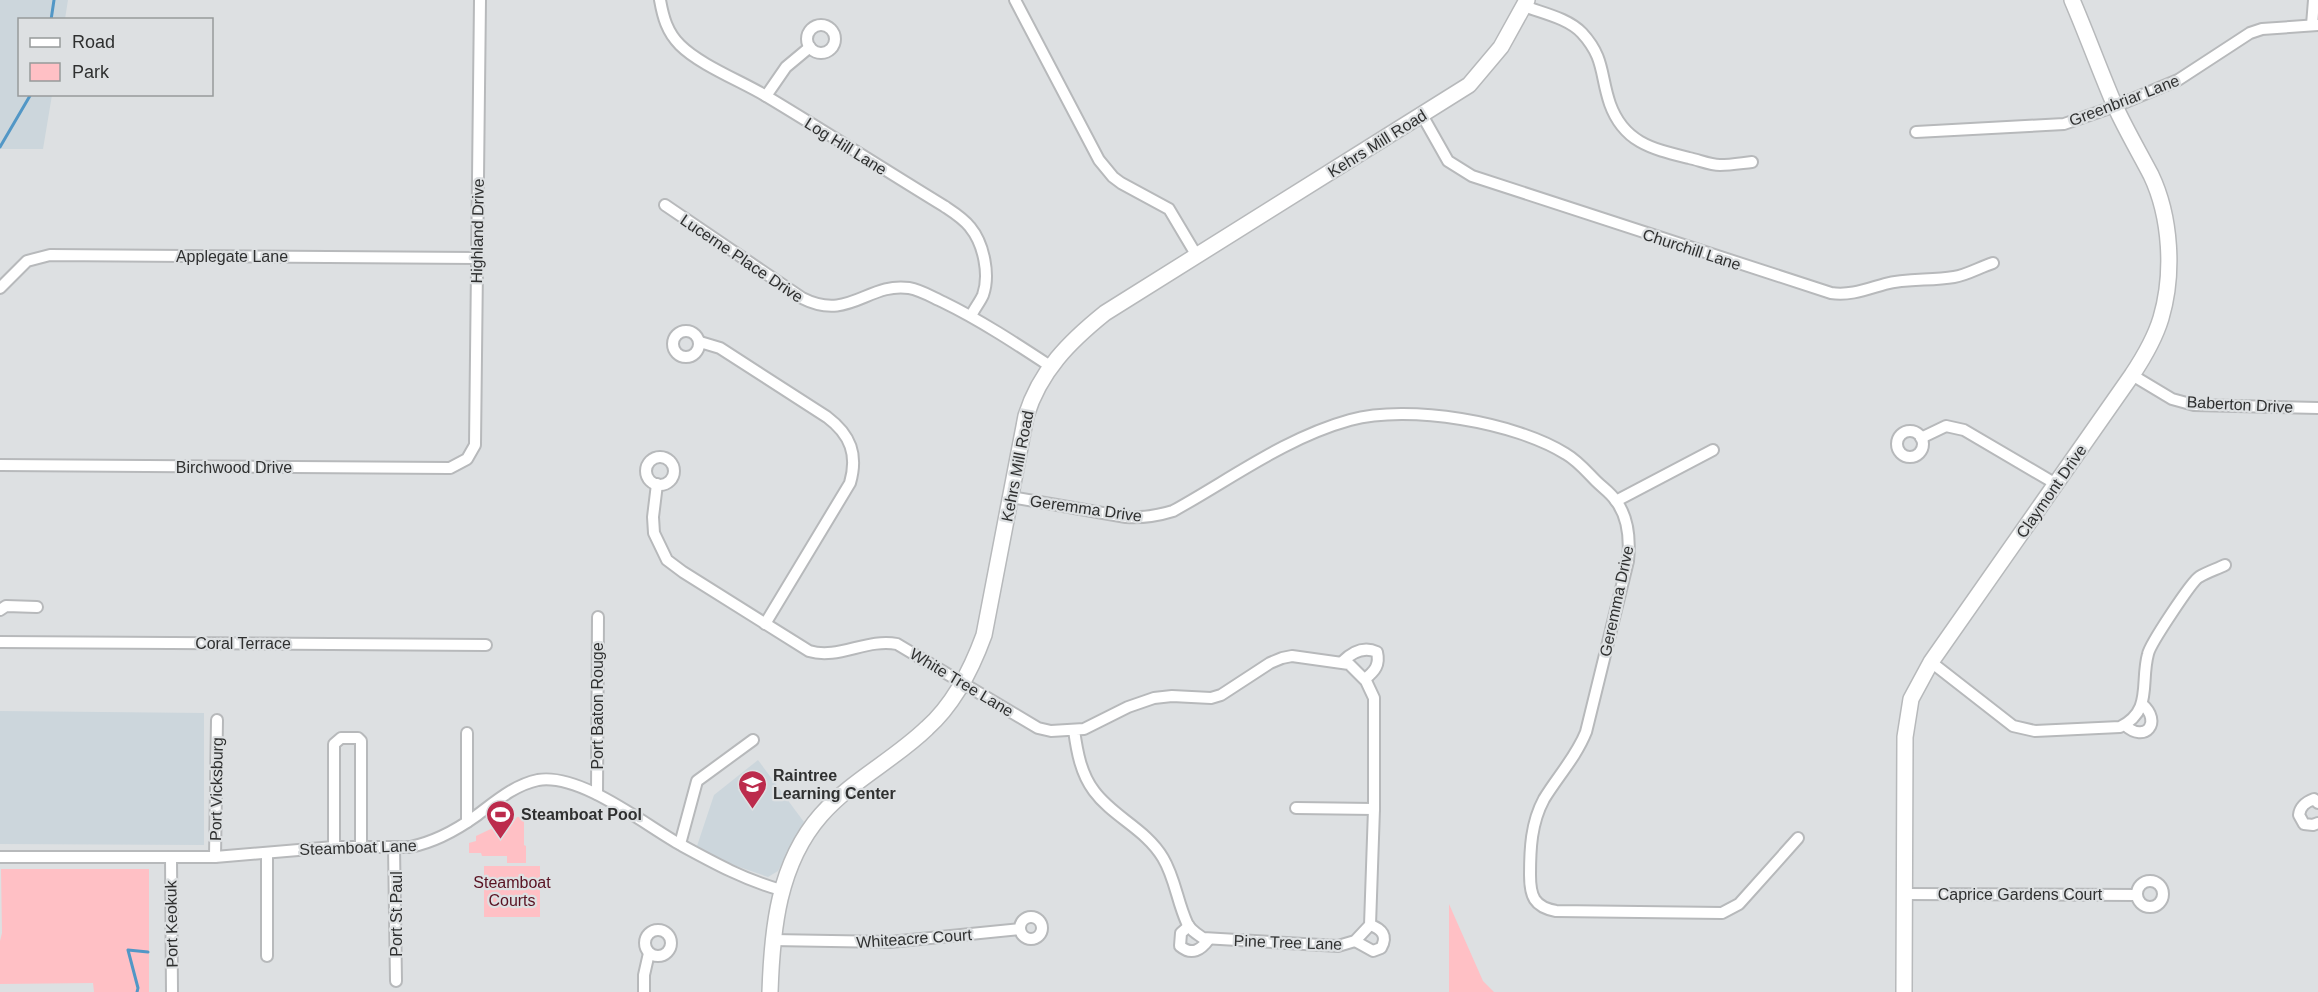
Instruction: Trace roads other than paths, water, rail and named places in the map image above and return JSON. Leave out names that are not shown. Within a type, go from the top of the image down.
[{"type":"street","name":"Highland Drive","points":[[466,459],[475,445],[480,0]]},
{"type":"street","name":"Log Hill Lane","points":[[660,0],[664,22],[681,46],[959,216],[971,228],[984,255],[986,274],[983,294],[971,316]]},
{"type":"street","points":[[1016,0],[1099,160],[1121,183],[1169,209],[1197,256]]},
{"type":"street","name":"Claymont Drive","points":[[1904,992],[1906,724],[1911,699],[1931,662],[2132,375],[2148,349],[2161,318],[2168,273],[2168,238],[2159,196],[2116,106],[2072,0]]},
{"type":"street","points":[[2314,0],[2315,25]]},
{"type":"street","points":[[1526,3],[1580,31],[1598,54],[1606,92],[1616,117],[1637,141],[1650,148],[1718,165],[1752,162]]},
{"type":"street","name":"Kehrs Mill Road","points":[[770,992],[772,940],[781,890],[797,852],[819,816],[854,784],[930,726],[963,682],[984,635],[1026,416],[1039,381],[1050,366],[1076,336],[1105,313],[1469,85],[1501,47],[1526,3]]},
{"type":"street","name":"Greenbriar Lane","points":[[1916,132],[2064,124],[2116,106],[2192,73],[2228,46],[2262,28],[2315,25]]},
{"type":"street","points":[[766,96],[786,67],[810,47]]},
{"type":"street","name":"Churchill Lane","points":[[1422,116],[1448,161],[1472,176],[1831,293],[1870,290],[1884,284],[1904,281],[1956,277],[1993,263]]},
{"type":"street","name":"Lucerne Place Drive","points":[[664,205],[815,305],[844,306],[890,289],[908,288],[924,293],[971,316],[1050,366]]},
{"type":"street","name":"Applegate Lane","points":[[0,288],[27,261],[50,255],[476,258]]},
{"type":"street","points":[[700,342],[720,348],[827,417],[843,429],[852,449],[854,461],[850,483],[765,624]]},
{"type":"street","name":"Baberton Drive","points":[[2132,375],[2172,399],[2194,405],[2318,408]]},
{"type":"street","name":"Geremma Drive","points":[[1011,497],[1126,517],[1158,516],[1187,504],[1284,446],[1354,419],[1422,415],[1462,419],[1505,429],[1549,445],[1583,466],[1616,501],[1629,535],[1628,561],[1586,732],[1581,744],[1544,800],[1532,829],[1530,891],[1540,905],[1556,911],[1722,913],[1739,904],[1798,838]]},
{"type":"street","points":[[1921,438],[1947,426],[1964,430],[2056,484]]},
{"type":"street","points":[[1616,501],[1713,450]]},
{"type":"street","name":"Birchwood Drive","points":[[0,465],[450,468],[466,459]]},
{"type":"street","name":"White Tree Lane","points":[[657,484],[653,517],[654,533],[667,560],[683,572],[800,646],[825,654],[877,642],[897,644],[1038,728],[1051,731],[1074,730],[1096,724],[1128,707],[1154,698],[1172,696],[1211,698],[1221,695],[1270,663],[1292,656],[1342,662],[1354,668],[1365,679]]},
{"type":"street","points":[[1931,662],[2013,726],[2045,731],[2120,727],[2125,725],[2142,704],[2146,661],[2151,645],[2197,578],[2225,566]]},
{"type":"street","points":[[0,610],[6,606],[37,607]]},
{"type":"street","name":"Port Baton Rouge","points":[[597,794],[598,617]]},
{"type":"street","name":"Coral Terrace","points":[[0,642],[486,645]]},
{"type":"street","points":[[1296,808],[1374,809],[1374,698],[1365,679],[1376,669],[1379,660],[1377,652],[1370,649],[1350,655],[1342,662]]},
{"type":"street","points":[[2125,725],[2135,732],[2142,733],[2148,729],[2152,722],[2152,714],[2142,704]]},
{"type":"street","name":"Port Vicksburg","points":[[215,857],[217,720]]},
{"type":"street","name":"Pine Tree Lane","points":[[1074,730],[1078,753],[1087,780],[1101,800],[1142,834],[1162,856],[1174,881],[1189,926],[1203,938],[1338,946],[1363,933],[1374,809]]},
{"type":"street","points":[[467,733],[467,822]]},
{"type":"street","points":[[334,847],[334,744],[341,738],[358,738],[361,741],[361,847]]},
{"type":"street","points":[[680,844],[698,781],[753,740]]},
{"type":"street","name":"Steamboat Lane","points":[[0,856],[215,857],[334,847],[422,845],[448,834],[501,796],[531,782],[541,780],[565,782],[597,794],[737,875],[781,890]]},
{"type":"street","points":[[2317,799],[2302,806],[2299,815],[2304,824],[2318,823]]},
{"type":"street","name":"Port St Paul","points":[[394,847],[396,981]]},
{"type":"street","points":[[267,853],[267,956]]},
{"type":"street","name":"Port Keokuk","points":[[171,857],[172,992]]},
{"type":"street","name":"Caprice Gardens Court","points":[[1903,894],[2137,895]]},
{"type":"street","name":"Pine Tree Lane","points":[[1189,926],[1181,933],[1180,946],[1185,950],[1192,952],[1199,950],[1209,939]]},
{"type":"street","name":"Whiteacre Court","points":[[772,940],[890,942],[1020,929]]},
{"type":"street","points":[[644,992],[644,975],[650,953]]},
{"type":"waterway","points":[[51,18],[54,0]]},
{"type":"waterway","points":[[0,147],[30,96]]},
{"type":"waterway","points":[[137,992],[138,988],[128,950],[148,952]]},
{"type":"place","name":"Raintree Learning Center","points":[[752,810]]},
{"type":"place","name":"Steamboat Pool","points":[[500,840]]},
{"type":"park label","name":"Steamboat Courts","points":[[512,891]]}]
